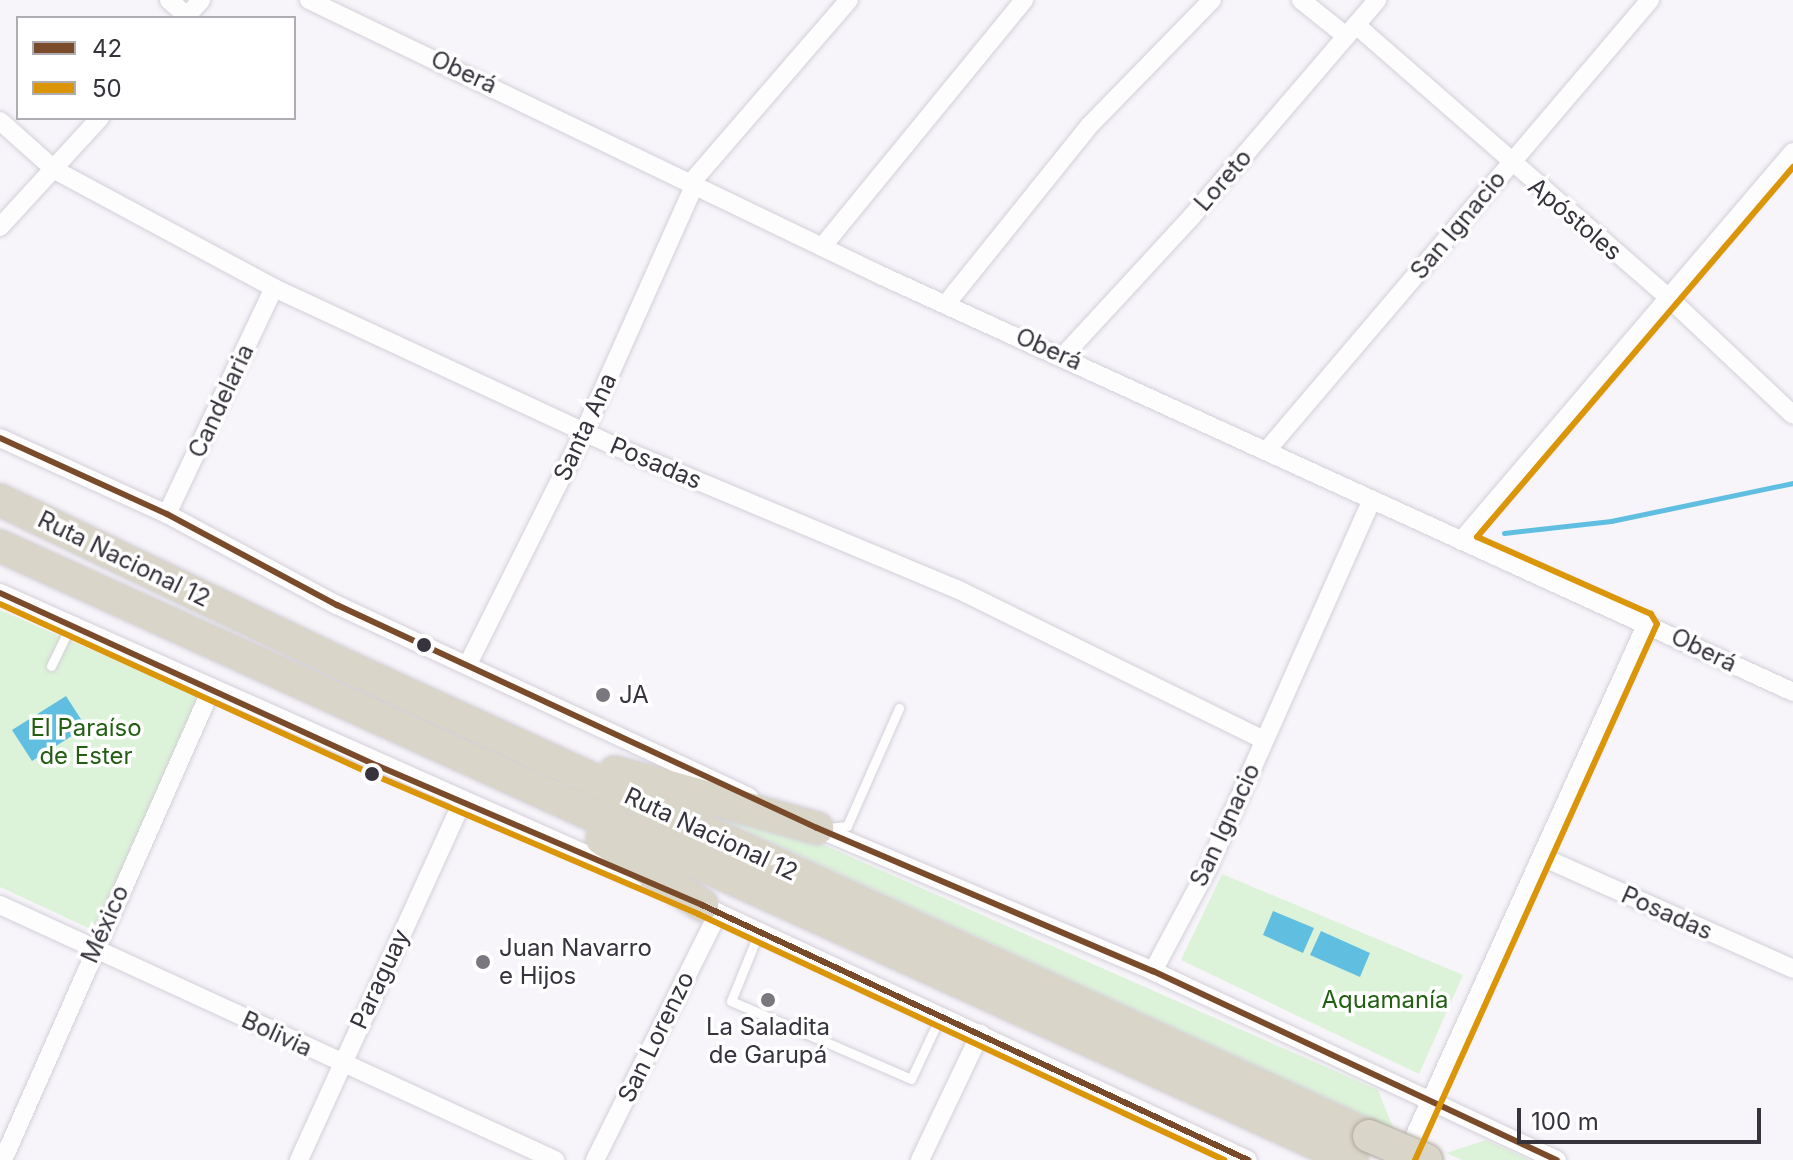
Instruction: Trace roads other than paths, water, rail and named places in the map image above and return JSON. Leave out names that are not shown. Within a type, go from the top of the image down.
[{"type":"highway","name":"Ruta Nacional 12","points":[[0,500],[525,747],[1361,1148]]},
{"type":"highway","name":"Ruta Nacional 12","points":[[0,546],[526,789],[1361,1148],[1420,1148]]},
{"type":"highway","points":[[525,747],[817,828]]},
{"type":"highway","points":[[526,789],[710,909]]},
{"type":"street","points":[[169,0],[185,16]]},
{"type":"street","points":[[187,16],[201,0]]},
{"type":"street","name":"Oberá","points":[[309,0],[822,247],[1064,355],[1371,501],[1647,623],[1793,692]]},
{"type":"street","name":"Santa Ana","points":[[468,664],[584,432],[692,185],[849,0]]},
{"type":"street","points":[[822,247],[1024,0]]},
{"type":"street","points":[[946,304],[1089,126],[1212,0]]},
{"type":"street","name":"Apóstoles","points":[[1301,0],[1351,30],[1669,298],[1793,415]]},
{"type":"street","name":"Loreto","points":[[1064,355],[1377,0]]},
{"type":"street","name":"San Ignacio","points":[[1267,450],[1650,0]]},
{"type":"street","points":[[0,227],[98,120]]},
{"type":"street","name":"Posadas","points":[[0,121],[55,170],[274,288],[584,432],[957,589],[1264,740]]},
{"type":"street","points":[[1461,541],[1793,152]]},
{"type":"street","name":"Candelaria","points":[[167,514],[274,288]]},
{"type":"street","points":[[0,438],[167,514],[312,593],[817,828],[1153,971],[1557,1160]]},
{"type":"street","name":"San Ignacio","points":[[1153,971],[1207,870],[1371,501]]},
{"type":"street","points":[[0,593],[211,690],[710,909],[980,1034],[1227,1155],[1248,1160]]},
{"type":"street","points":[[1420,1148],[1429,1100],[1647,623]]},
{"type":"street","name":"México","points":[[3,1160],[94,947],[211,690]]},
{"type":"street","name":"Paraguay","points":[[299,1160],[340,1064],[463,800]]},
{"type":"street","name":"Posadas","points":[[1542,857],[1793,969]]},
{"type":"street","name":"Bolivia","points":[[0,905],[340,1064],[555,1160]]},
{"type":"street","name":"San Lorenzo","points":[[595,1160],[710,909]]},
{"type":"street","points":[[920,1160],[980,1034]]},
{"type":"lane","points":[[51,666],[71,625]]},
{"type":"lane","points":[[817,828],[847,826],[899,708]]},
{"type":"lane","points":[[759,932],[731,1001],[911,1079],[941,1016]]},
{"type":"water","points":[[66,696],[86,727],[32,761],[12,730]]},
{"type":"water","points":[[1273,911],[1314,928],[1303,953],[1263,935]]},
{"type":"water","points":[[1321,931],[1370,953],[1360,977],[1310,955]]},
{"type":"waterway","points":[[1504,533],[1611,521],[1793,483]]},
{"type":"place","name":"JA","points":[[603,695]]},
{"type":"place","name":"Juan Navarro e Hijos","points":[[483,962]]},
{"type":"place","name":"La Saladita de Garupá","points":[[768,1000]]},
{"type":"park label","name":"El Paraíso de Ester","points":[[86,742]]},
{"type":"park label","name":"Aquamanía","points":[[1385,1000]]}]
